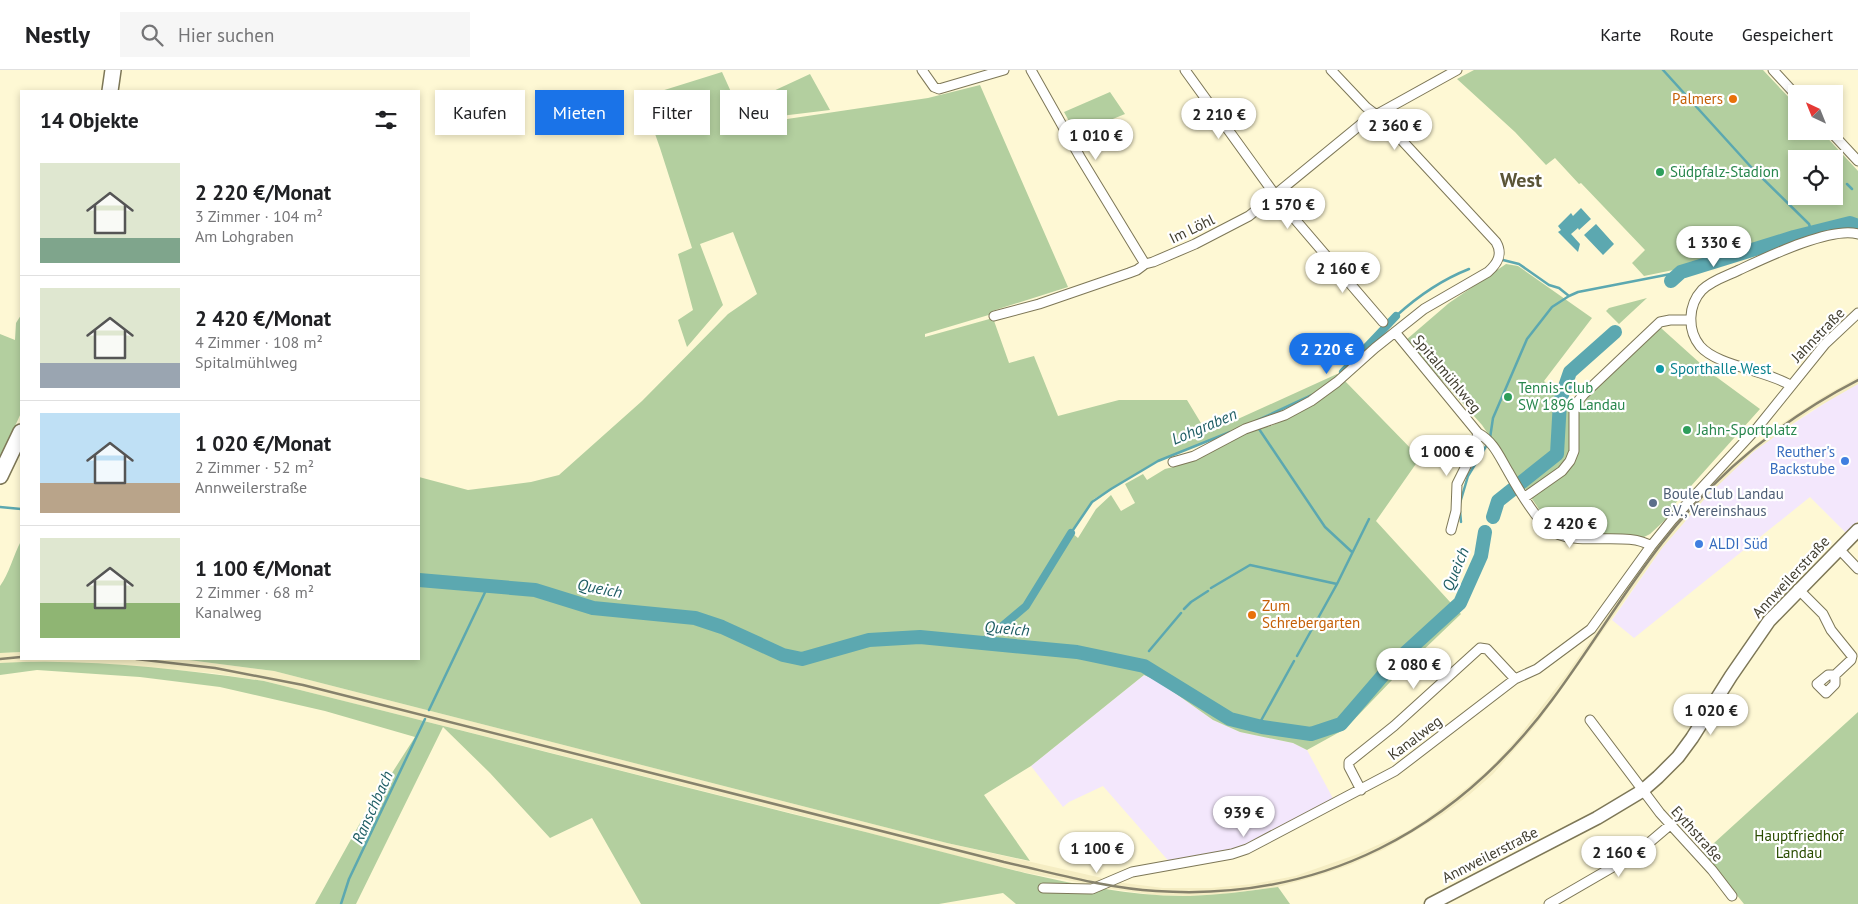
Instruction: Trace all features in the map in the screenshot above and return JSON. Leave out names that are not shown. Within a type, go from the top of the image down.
[{"type":"highway","points":[[110,90],[113,70]]},
{"type":"highway","points":[[0,476],[20,434]]},
{"type":"street","points":[[922,70],[937,89],[1004,70]]},
{"type":"street","points":[[1031,70],[1080,157],[1145,264]]},
{"type":"street","points":[[1185,70],[1281,203],[1383,322]]},
{"type":"street","points":[[1173,462],[1194,456],[1245,429],[1293,411],[1322,394],[1395,332],[1435,302],[1488,272],[1495,266],[1500,252],[1496,242],[1383,120],[1375,115],[1331,70]]},
{"type":"street","name":"Im Löhl","points":[[994,316],[1040,304],[1137,270],[1145,264],[1195,244],[1249,216],[1365,121],[1457,70]]},
{"type":"street","points":[[1773,70],[1788,86]]},
{"type":"street","points":[[1838,140],[1858,161]]},
{"type":"street","points":[[1790,385],[1776,377],[1718,359],[1707,353],[1694,336],[1690,320],[1695,302],[1701,291],[1713,282],[1778,252],[1804,243],[1841,234],[1852,232],[1858,234]]},
{"type":"street","name":"Jahnstraße","points":[[1779,400],[1825,344],[1858,313]]},
{"type":"street","points":[[1523,495],[1566,466],[1574,451],[1574,406],[1584,394],[1660,322],[1690,320]]},
{"type":"street","name":"Spitalmühlweg","points":[[1395,332],[1478,433],[1487,438],[1495,448],[1523,495],[1546,526],[1558,535],[1636,540],[1651,546]]},
{"type":"street","name":"Kanalweg","points":[[1043,888],[1092,890],[1132,872],[1239,852],[1395,771],[1515,679],[1537,668],[1586,634],[1606,610],[1651,546],[1682,508],[1736,451],[1779,400]]},
{"type":"street","name":"Spitalmühlweg","points":[[1451,530],[1456,511],[1457,484],[1473,452],[1478,433]]},
{"type":"street","name":"Annweilerstraße","points":[[1431,904],[1597,818],[1642,791],[1670,766],[1688,745],[1757,637],[1775,613],[1858,530]]},
{"type":"street","points":[[1839,549],[1858,569]]},
{"type":"street","points":[[1798,589],[1823,614],[1831,630],[1852,656],[1851,660],[1835,675]]},
{"type":"street","points":[[1361,790],[1349,767],[1349,762],[1394,726],[1480,648],[1487,650],[1515,679]]},
{"type":"street","points":[[1590,720],[1642,791]]},
{"type":"street","name":"Eythstraße","points":[[1642,791],[1670,825],[1712,870],[1732,896]]},
{"type":"street","points":[[1549,904],[1637,854],[1670,825]]},
{"type":"shaded area","points":[[1858,377],[1858,384],[1809,412],[1753,452],[1707,496],[1662,548],[1536,725],[1493,774],[1442,815],[1385,849],[1350,865],[1278,887],[1189,896],[1155,895],[1105,888],[1116,882],[1163,888],[1211,888],[1253,884],[1295,876],[1358,854],[1406,832],[1426,819],[1489,769],[1516,740],[1566,675],[1656,546],[1724,471],[1778,426],[1824,396]]},
{"type":"shaded area","points":[[1858,384],[1858,521],[1846,533],[1810,497],[1634,638],[1612,620],[1662,548],[1707,496],[1729,474],[1753,452],[1782,431]]},
{"type":"shaded area","points":[[20,652],[20,660],[189,660],[274,671],[947,843],[1102,878],[1094,885],[1027,873],[264,681],[212,673],[85,663],[0,663],[0,653]]},
{"type":"shaded area","points":[[1144,675],[1158,681],[1213,720],[1240,732],[1293,743],[1307,750],[1336,804],[1255,845],[1172,865],[1103,786],[1069,802],[1063,807],[1031,766]]},
{"type":"green space","name":"Südpfalz-Stadion","points":[[1474,70],[1763,70],[1788,97],[1788,140],[1829,140],[1839,150],[1788,150],[1788,205],[1843,205],[1843,155],[1858,171],[1858,222],[1849,219],[1683,268],[1644,276],[1632,263],[1645,250],[1555,158],[1546,165],[1515,132],[1457,79]]},
{"type":"green space","points":[[722,72],[730,90],[720,90],[720,135],[787,135],[787,119],[928,98],[980,85],[1068,287],[992,311],[992,314],[925,334],[925,337],[993,318],[1009,363],[1034,356],[1058,416],[1119,400],[1187,400],[1207,433],[1337,374],[1340,376],[1319,391],[1289,405],[1214,439],[1155,462],[1094,499],[1071,532],[1078,538],[1096,509],[1111,495],[1121,511],[1135,503],[1125,484],[1143,474],[1147,480],[1165,469],[1177,466],[1175,463],[1255,427],[1268,427],[1289,418],[1344,380],[1420,458],[1376,521],[1461,614],[1394,678],[1345,729],[1307,750],[1293,743],[1240,732],[1213,720],[1158,681],[1144,675],[1031,766],[984,795],[1030,861],[947,843],[274,671],[189,660],[420,660],[420,477],[468,490],[531,482],[559,475],[642,401],[728,314],[757,294],[733,232],[700,244],[723,305],[687,347],[678,320],[693,310],[678,254],[692,248],[655,135],[710,135],[710,90],[664,90]]},
{"type":"green space","points":[[810,74],[830,110],[787,115],[787,90],[776,90]]},
{"type":"green space","points":[[1110,92],[1125,114],[1076,134],[1064,112]]},
{"type":"green space","points":[[1506,264],[1518,266],[1592,318],[1544,381],[1576,413],[1595,388],[1661,328],[1711,373],[1760,409],[1674,505],[1677,509],[1650,534],[1644,537],[1559,534],[1549,524],[1482,425],[1406,340],[1449,303]]},
{"type":"green space","points":[[1647,298],[1619,324],[1606,311],[1609,308]]},
{"type":"green space","points":[[20,317],[20,415],[0,459],[0,334],[15,340],[16,323]]},
{"type":"green space","points":[[20,543],[20,652],[0,653],[0,586]]},
{"type":"green space","points":[[0,663],[100,663],[199,672],[264,681],[999,867],[1086,886],[1148,895],[1169,896],[1212,895],[1278,887],[1290,904],[1016,904],[1003,893],[939,904],[641,904],[592,818],[550,838],[490,773],[443,727],[356,904],[315,904],[360,823],[415,737],[325,711],[220,687],[140,677],[37,670],[0,675]]},
{"type":"green space","name":"Hauptfriedhof Landau","points":[[1858,712],[1858,904],[1744,904],[1703,853]]},
{"type":"water","points":[[1581,208],[1591,219],[1579,230],[1578,228],[1571,234],[1580,244],[1578,252],[1558,232],[1561,230],[1558,226],[1571,213],[1573,216]]},
{"type":"water","points":[[1596,224],[1614,244],[1603,255],[1584,235]]},
{"type":"waterway","points":[[1663,70],[1751,167],[1809,224],[1812,233]]},
{"type":"waterway","points":[[1847,184],[1852,189]]},
{"type":"waterway","name":"Queich","points":[[1671,281],[1681,272],[1794,237],[1850,223],[1858,226]]},
{"type":"waterway","name":"Lohgraben","points":[[1503,260],[1519,264],[1549,285],[1559,288],[1569,296]]},
{"type":"waterway","name":"Lohgraben","points":[[1396,316],[1430,289],[1469,269]]},
{"type":"waterway","points":[[1490,438],[1493,418],[1527,339],[1552,307],[1578,292],[1681,272]]},
{"type":"waterway","name":"Lohgraben","points":[[1343,372],[1396,316]]},
{"type":"waterway","name":"Queich","points":[[1493,517],[1498,501],[1557,454],[1560,401],[1570,372],[1615,332]]},
{"type":"waterway","name":"Lohgraben","points":[[1256,421],[1312,395]]},
{"type":"waterway","points":[[1257,426],[1325,527],[1352,552]]},
{"type":"waterway","name":"Lohgraben","points":[[1071,533],[1092,502],[1111,489],[1158,461],[1230,432]]},
{"type":"waterway","points":[[1460,503],[1468,476],[1488,443]]},
{"type":"waterway","name":"Queich","points":[[0,507],[20,509]]},
{"type":"waterway","points":[[1460,511],[1461,522]]},
{"type":"waterway","points":[[1211,588],[1250,565],[1337,584],[1369,519]]},
{"type":"waterway","name":"Queich","points":[[420,580],[535,590],[593,608],[695,618],[722,627],[783,655],[802,659],[869,640],[920,637],[1077,652],[1144,666],[1230,719],[1262,727],[1311,734],[1341,724],[1391,666],[1460,603],[1481,556],[1485,532]]},
{"type":"waterway","name":"Lohgraben","points":[[982,643],[1026,606],[1071,533]]},
{"type":"waterway","points":[[1297,656],[1337,584]]},
{"type":"waterway","name":"Ranschbach","points":[[429,710],[488,586]]},
{"type":"waterway","points":[[1184,609],[1208,591]]},
{"type":"waterway","points":[[1149,651],[1181,613]]},
{"type":"waterway","points":[[1258,726],[1294,661]]},
{"type":"waterway","name":"Ranschbach","points":[[341,904],[349,879],[425,719]]},
{"type":"railway","points":[[145,660],[215,668],[303,685],[1004,862],[1099,883],[1156,891],[1216,891],[1273,884],[1328,870],[1379,849],[1427,821],[1472,787],[1514,746],[1552,700],[1662,543],[1704,494],[1751,451],[1777,431],[1803,412],[1858,380]]},
{"type":"railway","points":[[0,659],[20,657]]},
{"type":"place","name":"Palmers","points":[[1733,99]]},
{"type":"place","name":"Südpfalz-Stadion","points":[[1660,172]]},
{"type":"place","name":"Sporthalle West","points":[[1660,369]]},
{"type":"place","name":"Tennis-Club SW 1896 Landau","points":[[1508,397]]},
{"type":"place","name":"Jahn-Sportplatz","points":[[1687,430]]},
{"type":"place","name":"Reuther's Backstube","points":[[1845,461]]},
{"type":"place","name":"Boule Club Landau e.V., Vereinshaus","points":[[1653,503]]},
{"type":"place","name":"ALDI Süd","points":[[1699,544]]},
{"type":"place","name":"Zum Schrebergarten","points":[[1252,615]]},
{"type":"district","name":"West","points":[[1521,180]]}]
